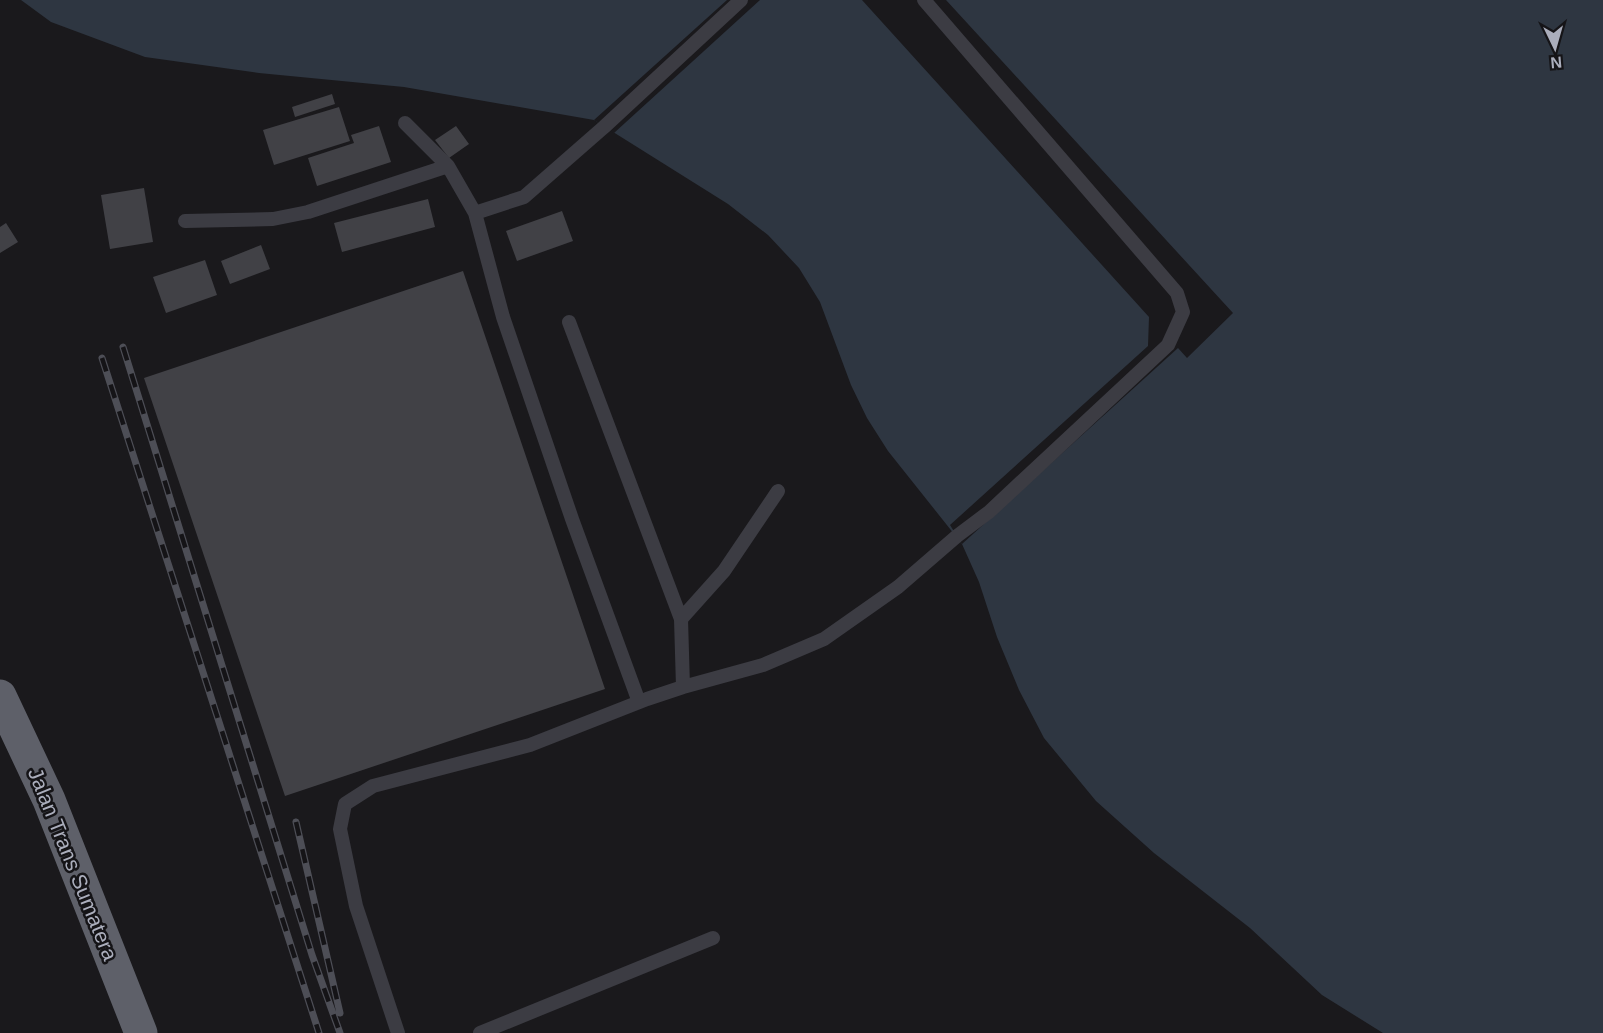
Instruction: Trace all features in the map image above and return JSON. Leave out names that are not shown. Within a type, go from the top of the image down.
[{"type":"highway","name":"Jalan Trans Sumatera","points":[[0,696],[49,800],[141,1033]]},
{"type":"lane","points":[[475,213],[524,196],[604,127],[741,0]]},
{"type":"lane","points":[[398,1033],[356,906],[340,829],[345,804],[373,786],[530,745],[639,702],[763,665],[824,639],[898,587],[957,536],[989,512],[1168,345],[1183,312],[1176,293],[924,0]]},
{"type":"lane","points":[[405,123],[448,166],[475,213],[503,317],[572,519],[639,702]]},
{"type":"lane","points":[[185,221],[273,219],[308,212],[448,166]]},
{"type":"lane","points":[[569,322],[681,619],[683,687]]},
{"type":"lane","points":[[681,619],[724,570],[778,491]]},
{"type":"lane","points":[[480,1033],[712,938]]},
{"type":"shaded area","points":[[21,0],[1603,0],[1603,1033],[1383,1033],[1322,995],[1250,928],[1154,853],[1096,801],[1044,738],[1019,690],[997,637],[979,582],[962,544],[888,451],[867,418],[851,385],[820,302],[799,268],[768,235],[728,204],[594,120],[404,87],[259,73],[145,57],[51,22]]},
{"type":"pier","points":[[727,0],[760,0],[614,133],[594,120]]},
{"type":"pier","points":[[862,0],[946,0],[1233,313],[1187,358],[1178,348],[962,544],[950,525],[1148,346],[1149,317]]},
{"type":"building","points":[[332,94],[335,104],[295,117],[292,107]]},
{"type":"building","points":[[339,107],[350,141],[274,165],[263,130]]},
{"type":"building","points":[[379,126],[391,162],[317,186],[308,158],[354,143],[351,135]]},
{"type":"building","points":[[456,126],[469,144],[449,158],[435,140]]},
{"type":"building","points":[[144,188],[153,242],[110,249],[101,195]]},
{"type":"building","points":[[428,199],[435,227],[342,252],[334,223]]},
{"type":"building","points":[[562,211],[573,241],[517,261],[506,231]]},
{"type":"building","points":[[6,223],[18,242],[0,253],[0,227]]},
{"type":"building","points":[[261,245],[270,269],[230,284],[221,261]]},
{"type":"building","points":[[205,260],[217,295],[166,313],[153,277]]},
{"type":"building","points":[[463,271],[605,689],[285,796],[144,378]]},
{"type":"railway","points":[[123,347],[312,955],[340,1033]]},
{"type":"railway","points":[[102,358],[319,1033]]},
{"type":"railway","points":[[296,822],[340,1013]]}]
